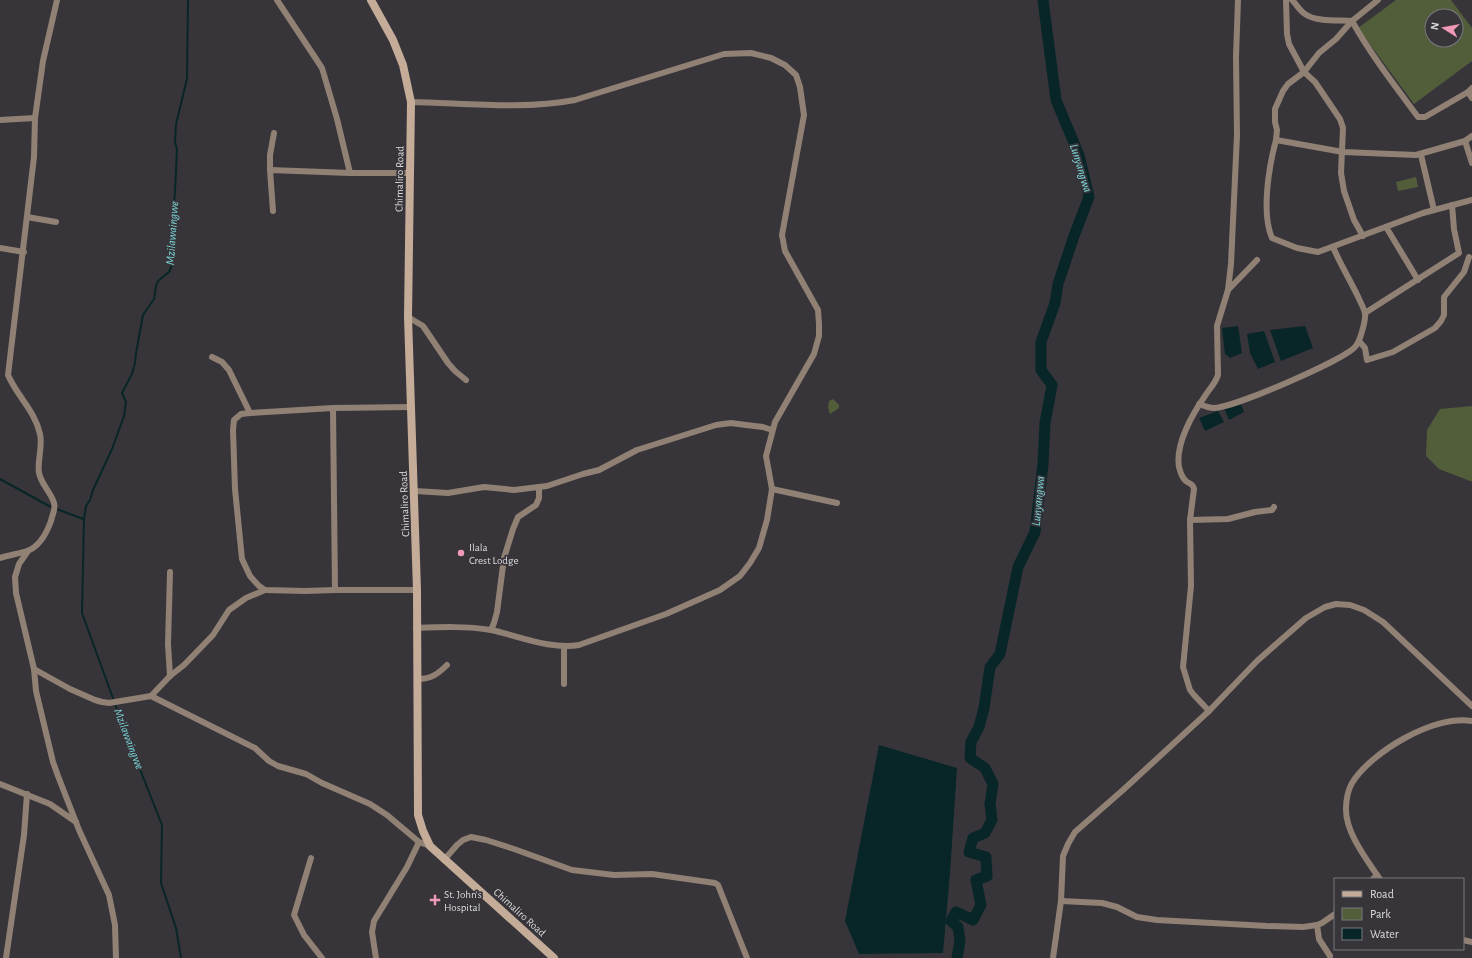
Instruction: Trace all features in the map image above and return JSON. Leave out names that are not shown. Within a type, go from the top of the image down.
[{"type":"street","points":[[57,0],[43,61],[35,118],[34,157],[24,252],[8,375],[12,384],[37,422],[41,436],[38,466],[43,485],[51,495],[55,507],[47,532],[28,551],[19,564],[15,577],[16,593],[34,669],[36,691],[53,762],[76,822],[109,895],[115,925],[116,958]]},
{"type":"street","points":[[277,0],[322,68],[337,119],[350,173]]},
{"type":"street","name":"Chimaliro Road","points":[[371,0],[394,40],[403,66],[411,102],[408,317],[410,407],[415,491],[417,590],[418,815],[430,846],[554,958]]},
{"type":"street","points":[[1209,711],[1190,690],[1183,667],[1192,586],[1190,520],[1193,486],[1182,476],[1179,466],[1181,443],[1186,430],[1206,394],[1212,388],[1218,375],[1217,326],[1228,290],[1231,264],[1237,135],[1236,57],[1238,0]]},
{"type":"street","points":[[1286,0],[1287,34],[1289,44],[1304,72],[1315,82],[1340,119],[1343,128],[1341,173],[1344,191],[1354,220],[1363,236]]},
{"type":"street","points":[[1292,0],[1306,16],[1320,19],[1352,21]]},
{"type":"street","points":[[1378,0],[1352,21],[1311,61],[1304,72],[1288,84],[1279,99],[1275,116],[1277,130],[1270,169],[1267,209],[1269,230],[1272,238],[1310,252],[1318,252],[1434,210],[1472,200]]},
{"type":"street","points":[[1352,21],[1396,88],[1418,117],[1425,117],[1470,90],[1472,98]]},
{"type":"street","points":[[411,102],[488,105],[555,104],[575,100],[724,54],[751,54],[771,58],[785,64],[796,75],[800,87],[804,115],[782,234],[785,251],[818,310],[820,324],[819,336],[814,354],[775,422],[772,430],[766,456],[772,489],[767,520],[759,548],[750,564],[740,576],[720,590],[666,614],[579,645],[564,646],[546,644],[491,630],[460,627],[416,628]]},
{"type":"street","points":[[0,120],[35,118]]},
{"type":"street","points":[[273,211],[270,155],[274,133]]},
{"type":"street","points":[[1276,140],[1343,152],[1421,155],[1465,141],[1472,136]]},
{"type":"street","points":[[1465,141],[1472,163]]},
{"type":"street","points":[[1421,155],[1434,210]]},
{"type":"street","points":[[270,170],[350,173],[411,173]]},
{"type":"street","points":[[1452,205],[1454,229],[1459,253]]},
{"type":"street","points":[[27,217],[56,222]]},
{"type":"street","points":[[1386,227],[1418,280]]},
{"type":"street","points":[[1200,404],[1213,408],[1249,398],[1336,360],[1356,346],[1359,341],[1365,313],[1357,292],[1333,247]]},
{"type":"street","points":[[0,248],[24,252]]},
{"type":"street","points":[[1365,313],[1459,253]]},
{"type":"street","points":[[1359,341],[1365,348],[1367,360],[1393,352],[1436,328],[1444,316],[1444,297],[1464,272],[1470,257],[1459,253]]},
{"type":"street","points":[[1228,290],[1257,260]]},
{"type":"street","points":[[408,317],[423,326],[448,363],[466,380]]},
{"type":"street","points":[[212,357],[222,362],[229,370],[250,412]]},
{"type":"street","points":[[265,590],[250,576],[242,560],[235,489],[234,420],[241,414],[250,412],[333,408],[410,407]]},
{"type":"street","points":[[333,408],[335,590]]},
{"type":"street","points":[[415,491],[448,493],[484,487],[514,490],[551,486],[583,474],[599,470],[637,450],[716,425],[738,424],[763,427],[772,430]]},
{"type":"street","points":[[491,630],[497,612],[504,558],[513,529],[518,517],[536,505],[539,498],[539,487]]},
{"type":"street","points":[[772,489],[837,503]]},
{"type":"street","points":[[1190,520],[1234,518],[1255,512],[1272,510],[1274,507]]},
{"type":"street","points":[[0,558],[28,551]]},
{"type":"street","points":[[170,572],[168,644],[170,676]]},
{"type":"street","points":[[151,696],[170,676],[184,665],[212,635],[229,610],[246,598],[265,590],[417,590]]},
{"type":"street","points":[[1053,958],[1061,901],[1064,856],[1068,844],[1075,832],[1209,711],[1257,661],[1306,618],[1325,607],[1336,604],[1364,610],[1383,622],[1472,706]]},
{"type":"street","points":[[564,646],[564,684]]},
{"type":"street","points":[[418,679],[431,678],[447,664]]},
{"type":"street","points":[[34,669],[70,689],[102,702],[109,703],[151,696],[255,748],[269,761],[278,766],[306,774],[322,783],[370,804],[387,815],[418,842],[430,846]]},
{"type":"street","points":[[1376,878],[1348,822],[1346,809],[1352,783],[1373,758],[1408,736],[1422,729],[1452,721],[1472,721]]},
{"type":"street","points":[[0,784],[50,804],[76,822]]},
{"type":"street","points":[[6,958],[24,835],[27,794]]},
{"type":"street","points":[[444,860],[457,845],[471,837],[514,849],[572,870],[614,875],[652,874],[714,883],[718,885],[747,958]]},
{"type":"street","points":[[376,958],[372,932],[374,921],[407,867],[418,842]]},
{"type":"street","points":[[311,858],[294,915],[304,935],[322,958]]},
{"type":"street","points":[[1061,901],[1102,903],[1117,907],[1137,917],[1157,920],[1291,927],[1316,925],[1322,923],[1334,915]]},
{"type":"street","points":[[1316,925],[1319,939],[1330,956]]},
{"type":"green space","points":[[1396,0],[1451,0],[1457,8],[1424,8],[1424,48],[1464,48],[1464,17],[1472,28],[1472,61],[1414,104],[1358,28]]},
{"type":"green space","points":[[1416,177],[1418,187],[1398,191],[1396,182]]},
{"type":"green space","points":[[833,399],[839,405],[839,408],[830,414],[828,407],[829,401]]},
{"type":"green space","points":[[1472,406],[1472,481],[1470,481],[1439,469],[1426,456],[1427,430],[1440,409]]},
{"type":"water","points":[[1238,326],[1242,353],[1230,358],[1225,354],[1222,328]]},
{"type":"water","points":[[1305,326],[1313,348],[1281,361],[1270,330]]},
{"type":"water","points":[[1264,331],[1275,362],[1258,369],[1250,353],[1247,334]]},
{"type":"water","points":[[1240,402],[1244,412],[1229,420],[1224,408]]},
{"type":"water","points":[[1218,411],[1224,422],[1205,431],[1199,418]]},
{"type":"water","points":[[879,745],[957,768],[943,953],[859,954],[845,921]]},
{"type":"waterway","name":"Mzilawaingwe","points":[[181,958],[176,928],[161,883],[162,825],[126,734],[82,613],[84,519],[86,506],[112,449],[124,416],[126,402],[122,393],[132,374],[135,363],[143,315],[154,299],[158,281],[169,272],[172,265],[173,245],[171,242],[177,149],[175,142],[176,124],[187,79],[188,0]]},
{"type":"waterway","name":"Lunyangwa","points":[[957,958],[960,941],[958,927],[951,921],[956,912],[973,920],[981,905],[976,880],[987,876],[986,857],[969,852],[973,838],[985,833],[992,820],[990,804],[993,784],[985,768],[970,758],[971,742],[979,727],[984,708],[990,667],[1000,654],[1018,567],[1035,532],[1043,464],[1045,423],[1052,385],[1041,370],[1041,342],[1055,303],[1058,284],[1089,197],[1079,155],[1056,100],[1043,0]]},
{"type":"waterway","name":"Mzilawaingwe","points":[[0,479],[49,506],[83,519]]},
{"type":"place","name":"Ilala Crest Lodge","points":[[461,553]]},
{"type":"place","name":"St. John's Hospital","points":[[435,900]]}]
